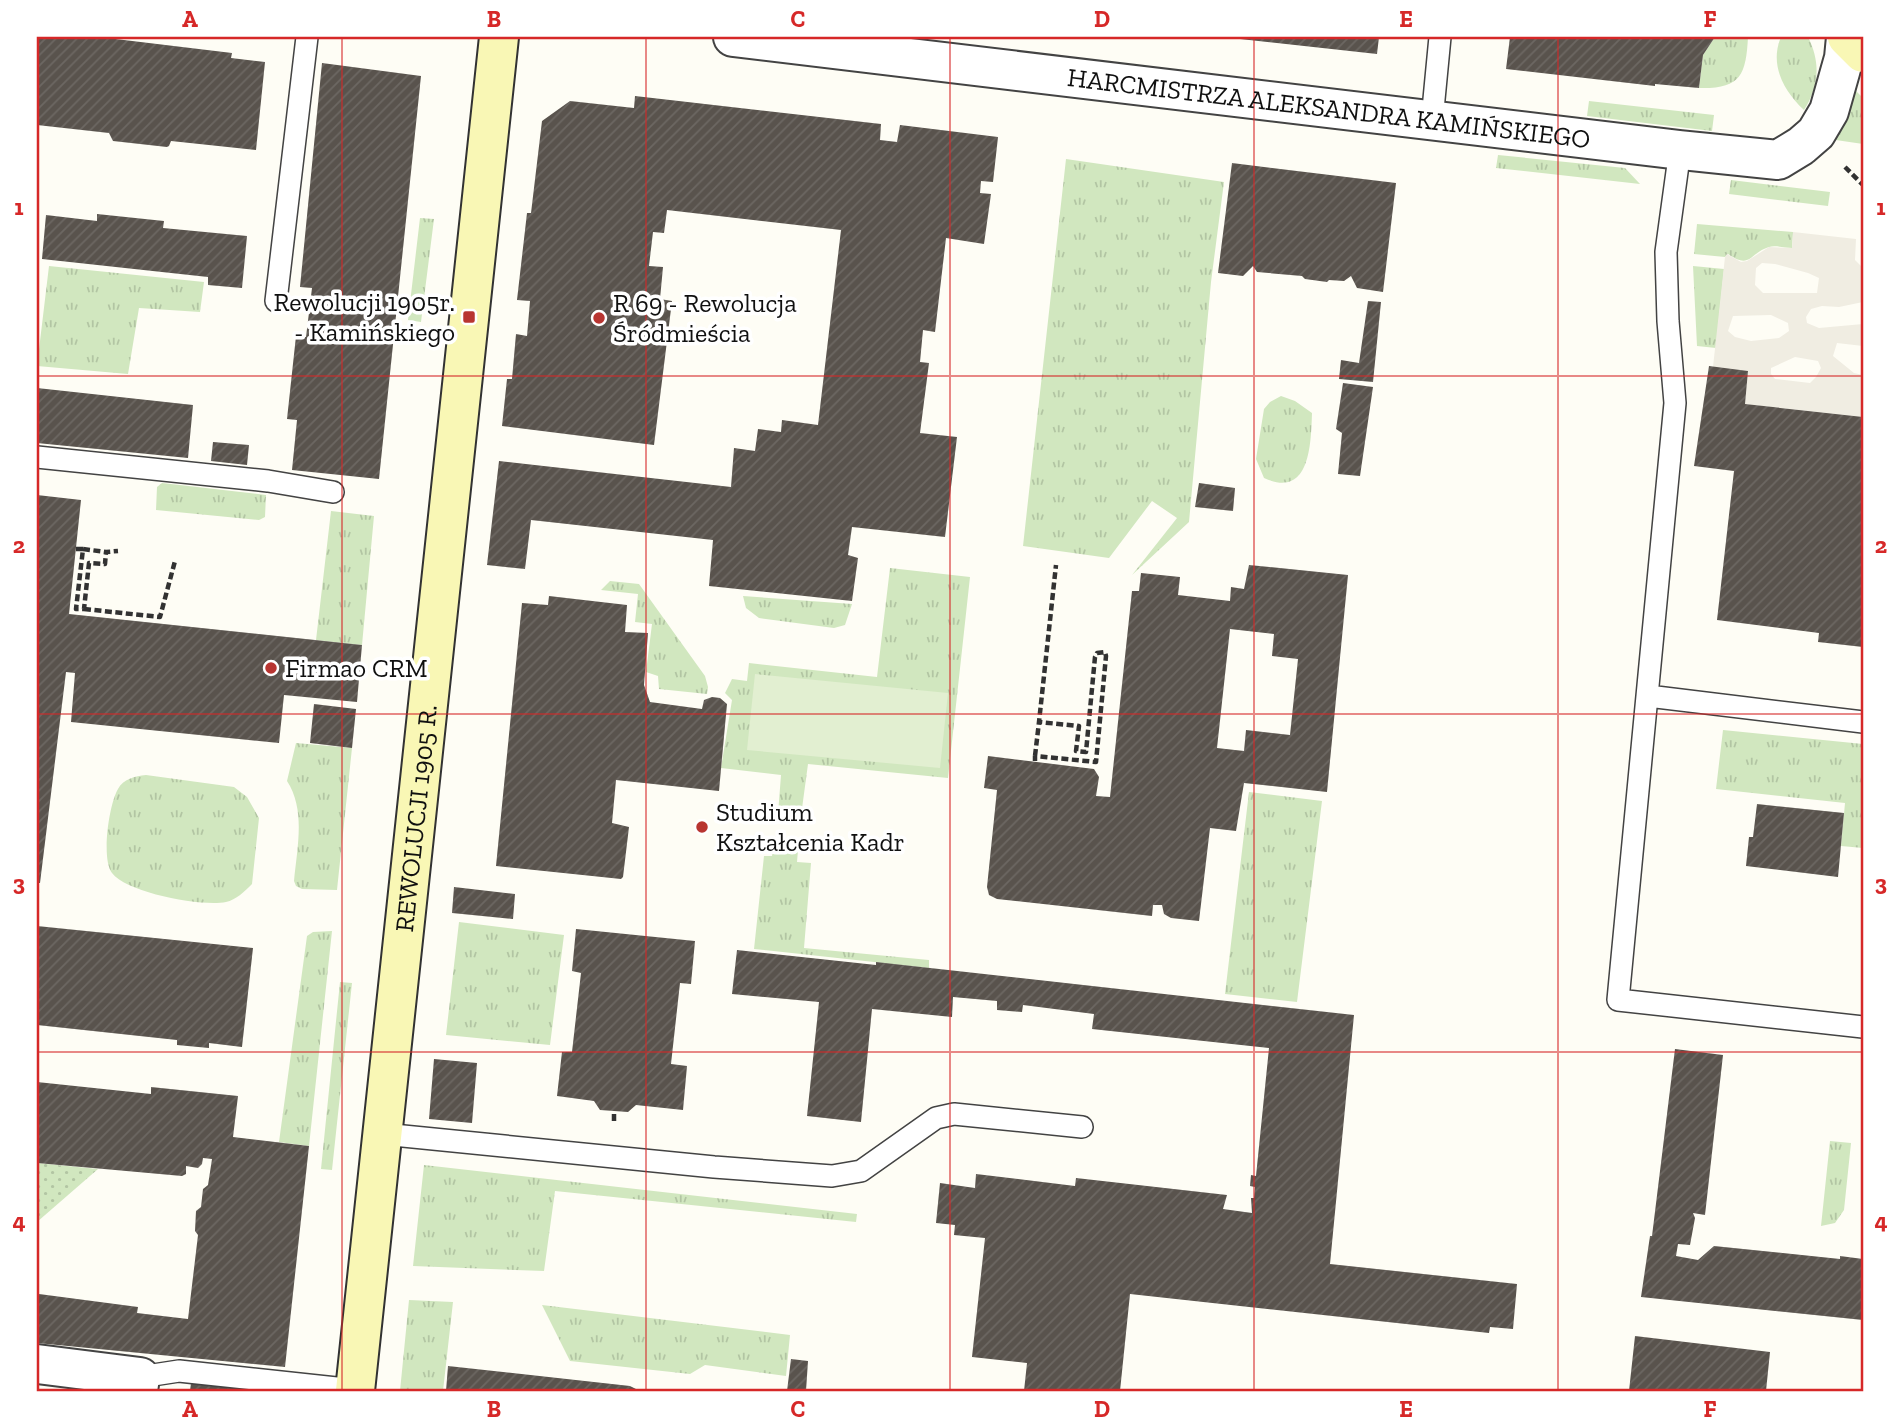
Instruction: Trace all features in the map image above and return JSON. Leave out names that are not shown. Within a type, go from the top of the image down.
[{"type":"street","name":"REWOLUCJI 1905 R.","points":[[355,1391],[499,37]]},
{"type":"street","name":"HARCMISTRZA ALEKSANDRA KAMIŃSKIEGO","points":[[733,37],[1778,160],[1801,146],[1816,132],[1829,111],[1844,58],[1846,37]]},
{"type":"street","points":[[1846,37],[1863,53]]},
{"type":"street","points":[[37,1364],[139,1384]]},
{"type":"lane","points":[[276,300],[307,37]]},
{"type":"lane","points":[[1432,120],[1440,37]]},
{"type":"lane","points":[[1680,150],[1666,252],[1668,321],[1675,402],[1618,1000],[1863,1027]]},
{"type":"lane","points":[[37,457],[268,481],[333,492]]},
{"type":"lane","points":[[1648,696],[1863,722]]},
{"type":"lane","points":[[383,1134],[832,1177],[861,1171],[936,1118],[954,1114],[1082,1126]]},
{"type":"lane","points":[[139,1384],[179,1371],[355,1391]]},
{"type":"path","points":[[118,551],[80,549],[76,609],[160,617],[176,561]]},
{"type":"path","points":[[84,609],[89,563],[105,564],[106,552]]},
{"type":"path","points":[[1039,722],[1079,726],[1076,751],[1086,752],[1095,657],[1097,653],[1105,652],[1097,762],[1035,758],[1056,565]]},
{"type":"green space","points":[[1715,37],[1748,37],[1745,62],[1738,78],[1732,83],[1699,88],[1703,55]]},
{"type":"green space","points":[[1781,37],[1808,37],[1815,56],[1815,83],[1804,110],[1790,95],[1780,77],[1777,58]]},
{"type":"green space","points":[[1855,90],[1863,98],[1863,144],[1829,139],[1848,113]]},
{"type":"green space","points":[[1589,101],[1714,115],[1712,131],[1587,116]]},
{"type":"green space","points":[[1498,155],[1625,168],[1640,184],[1496,168]]},
{"type":"green space","points":[[1066,159],[1224,182],[1211,282],[1189,522],[1132,575],[1177,518],[1152,501],[1109,558],[1023,546]]},
{"type":"green space","points":[[1731,180],[1830,192],[1828,206],[1729,194]]},
{"type":"green space","points":[[420,218],[434,219],[421,322],[408,320]]},
{"type":"green space","points":[[1697,224],[1793,232],[1792,248],[1769,247],[1746,260],[1736,259],[1728,254],[1725,257],[1694,254]]},
{"type":"green space","points":[[49,266],[204,282],[200,312],[139,308],[128,374],[37,366]]},
{"type":"green space","points":[[1693,266],[1724,269],[1716,348],[1697,346]]},
{"type":"green space","points":[[1281,396],[1295,401],[1312,413],[1311,440],[1305,465],[1291,481],[1279,483],[1264,478],[1256,459],[1264,409]]},
{"type":"green space","points":[[162,483],[266,495],[265,517],[259,520],[156,510],[157,487]]},
{"type":"green space","points":[[331,511],[374,516],[362,645],[316,640]]},
{"type":"green space","points":[[890,568],[970,577],[948,778],[808,764],[801,816],[778,814],[781,775],[721,768],[732,700],[725,693],[732,679],[747,681],[749,663],[877,677]]},
{"type":"green space","points":[[610,581],[639,584],[705,676],[707,694],[659,689],[658,676],[646,672],[652,624],[635,622],[638,594],[601,590]]},
{"type":"green space","points":[[743,596],[852,604],[845,625],[834,628],[759,618],[746,608]]},
{"type":"green space","points":[[755,674],[948,693],[940,768],[747,750]]},
{"type":"green space","points":[[1723,730],[1863,744],[1863,848],[1841,846],[1845,803],[1716,789]]},
{"type":"green space","points":[[296,743],[352,748],[337,890],[302,889],[296,886],[294,881],[298,817],[297,804],[287,781]]},
{"type":"green space","points":[[146,775],[234,787],[247,797],[259,818],[252,884],[240,895],[226,902],[215,903],[183,900],[133,887],[112,873],[107,844],[109,818],[115,796],[126,780]]},
{"type":"green space","points":[[1249,792],[1322,801],[1297,1002],[1225,994]]},
{"type":"green space","points":[[775,836],[799,838],[797,862],[811,863],[804,948],[929,960],[929,968],[754,949],[764,856],[772,856]]},
{"type":"green space","points":[[459,922],[564,935],[550,1045],[446,1035]]},
{"type":"green space","points":[[332,931],[309,1146],[279,1142],[307,936],[313,932]]},
{"type":"green space","points":[[340,982],[352,983],[332,1170],[321,1169]]},
{"type":"green space","points":[[1830,1141],[1851,1143],[1844,1210],[1835,1223],[1821,1226]]},
{"type":"green space","points":[[37,1163],[98,1169],[37,1222]]},
{"type":"green space","points":[[424,1165],[857,1214],[856,1222],[555,1191],[544,1271],[413,1266]]},
{"type":"green space","points":[[409,1300],[453,1302],[443,1391],[400,1391]]},
{"type":"green space","points":[[542,1305],[790,1335],[786,1376],[705,1365],[690,1374],[570,1361]]},
{"type":"shaded area","points":[[1793,232],[1856,239],[1855,260],[1863,268],[1863,302],[1839,307],[1822,306],[1811,309],[1806,317],[1807,323],[1819,328],[1863,324],[1863,346],[1837,343],[1833,356],[1854,373],[1863,375],[1863,417],[1745,404],[1748,371],[1713,367],[1725,257],[1727,254],[1741,262],[1769,247],[1792,248]],"holes":[[[1762,263],[1775,264],[1819,278],[1817,293],[1763,293],[1755,285],[1756,268]],[[1771,315],[1788,323],[1789,331],[1779,338],[1751,341],[1735,337],[1728,331],[1733,316]],[[1795,357],[1818,361],[1821,368],[1810,383],[1775,379],[1771,368]]]},
{"type":"building","points":[[37,37],[99,37],[232,53],[231,58],[265,62],[256,150],[171,141],[167,147],[113,141],[109,133],[37,125]]},
{"type":"building","points":[[1240,37],[1379,37],[1377,54]]},
{"type":"building","points":[[1510,37],[1715,37],[1703,55],[1699,88],[1655,86],[1506,69]]},
{"type":"building","points":[[322,63],[421,76],[379,479],[292,470],[297,420],[287,419],[296,336],[306,337],[312,288],[300,287]]},
{"type":"building","name":"R 69 - Rewolucja Śródmieścia","points":[[635,96],[881,124],[880,140],[897,142],[900,125],[998,137],[993,182],[981,181],[980,193],[991,194],[984,244],[946,238],[935,332],[923,330],[920,362],[929,363],[920,433],[957,437],[945,537],[852,527],[848,555],[858,558],[852,601],[709,586],[713,540],[531,520],[525,569],[487,565],[499,461],[731,487],[734,448],[755,451],[758,429],[781,432],[782,420],[818,425],[841,230],[667,210],[664,233],[653,232],[649,266],[663,267],[660,299],[672,301],[654,445],[502,426],[507,379],[512,379],[516,334],[527,336],[530,301],[517,300],[527,213],[531,213],[542,121],[570,101],[634,108]]},
{"type":"building","points":[[1232,163],[1396,183],[1383,292],[1357,288],[1351,276],[1344,281],[1327,282],[1305,279],[1302,276],[1257,272],[1253,266],[1243,276],[1218,273]]},
{"type":"building","points":[[97,214],[164,221],[163,228],[247,236],[242,288],[208,285],[208,277],[42,259],[46,215],[97,221]]},
{"type":"building","points":[[1368,301],[1381,302],[1373,382],[1339,379],[1341,360],[1359,363]]},
{"type":"building","points":[[1709,366],[1748,371],[1745,404],[1863,417],[1863,647],[1818,642],[1819,633],[1717,620],[1734,471],[1694,466]]},
{"type":"building","points":[[1343,383],[1373,387],[1360,476],[1338,474],[1342,433],[1336,429]]},
{"type":"building","points":[[37,388],[193,405],[188,458],[37,443]]},
{"type":"building","points":[[213,442],[249,445],[247,465],[211,461]]},
{"type":"building","points":[[1199,483],[1235,488],[1233,511],[1195,507]]},
{"type":"building","points":[[37,495],[81,500],[69,614],[362,645],[357,702],[284,695],[279,743],[71,722],[75,673],[66,672],[40,883],[37,883]]},
{"type":"building","points":[[1249,565],[1348,575],[1327,792],[1244,783],[1236,831],[1210,828],[1199,921],[1171,918],[1164,914],[1162,905],[1153,905],[1152,916],[997,899],[989,895],[987,887],[997,790],[984,788],[988,756],[1094,769],[1099,777],[1096,796],[1110,797],[1132,591],[1139,591],[1141,573],[1180,577],[1178,595],[1230,601],[1231,587],[1244,589]],"holes":[[[1230,629],[1274,634],[1272,656],[1298,659],[1290,735],[1246,730],[1244,751],[1217,748]]]},
{"type":"building","points":[[549,596],[627,605],[625,632],[648,633],[644,685],[650,702],[702,709],[704,700],[712,697],[720,698],[727,704],[719,791],[616,780],[612,823],[629,827],[621,879],[496,866],[522,603],[548,605]]},
{"type":"building","points":[[314,704],[356,709],[352,748],[310,743]]},
{"type":"building","points":[[1757,804],[1844,813],[1838,877],[1746,866],[1749,837],[1753,837]]},
{"type":"building","points":[[454,887],[515,894],[513,919],[452,913]]},
{"type":"building","points":[[37,926],[253,948],[242,1047],[209,1043],[209,1048],[177,1045],[177,1040],[37,1025]]},
{"type":"building","points":[[576,929],[695,941],[691,984],[680,983],[671,1064],[687,1066],[683,1110],[636,1105],[628,1112],[600,1110],[594,1101],[557,1096],[562,1052],[572,1052],[581,973],[572,971]]},
{"type":"building","points":[[737,950],[876,965],[876,962],[1354,1015],[1330,1264],[1517,1284],[1513,1329],[1490,1327],[1489,1333],[1130,1294],[1120,1391],[1024,1391],[1027,1363],[972,1357],[985,1238],[954,1235],[955,1225],[936,1223],[940,1183],[975,1188],[976,1174],[1075,1186],[1076,1178],[1227,1195],[1223,1209],[1252,1213],[1251,1198],[1254,1198],[1255,1187],[1250,1186],[1251,1175],[1256,1176],[1269,1048],[1092,1029],[1094,1014],[1023,1005],[1022,1012],[997,1010],[997,1001],[953,997],[952,1017],[872,1009],[861,1122],[807,1116],[819,1002],[732,994]]},
{"type":"building","points":[[1675,1049],[1723,1055],[1705,1215],[1693,1213],[1695,1218],[1690,1245],[1678,1244],[1676,1256],[1698,1260],[1714,1246],[1863,1259],[1863,1320],[1641,1297],[1652,1236]]},
{"type":"building","points":[[434,1059],[477,1063],[472,1123],[429,1119]]},
{"type":"building","points":[[37,1082],[151,1094],[151,1087],[238,1096],[233,1137],[309,1146],[285,1367],[37,1343],[39,1294],[138,1307],[137,1313],[188,1319],[198,1235],[195,1231],[196,1211],[201,1207],[203,1189],[208,1185],[212,1159],[203,1158],[198,1168],[186,1166],[186,1174],[182,1176],[37,1163]]},
{"type":"building","points":[[1635,1336],[1770,1352],[1766,1391],[1629,1391]]},
{"type":"building","points":[[791,1359],[808,1361],[806,1391],[787,1391]]},
{"type":"building","points":[[448,1366],[630,1386],[640,1391],[446,1391]]},
{"type":"building","points":[[191,1383],[246,1389],[190,1391]]},
{"type":"place","name":"Rewolucji 1905r. - Kamińskiego","points":[[469,317]]},
{"type":"place","name":"R 69 - Rewolucja Śródmieścia","points":[[599,318]]},
{"type":"place","name":"Firmao CRM","points":[[271,668]]},
{"type":"place","name":"Studium Kształcenia Kadr","points":[[702,827]]}]
